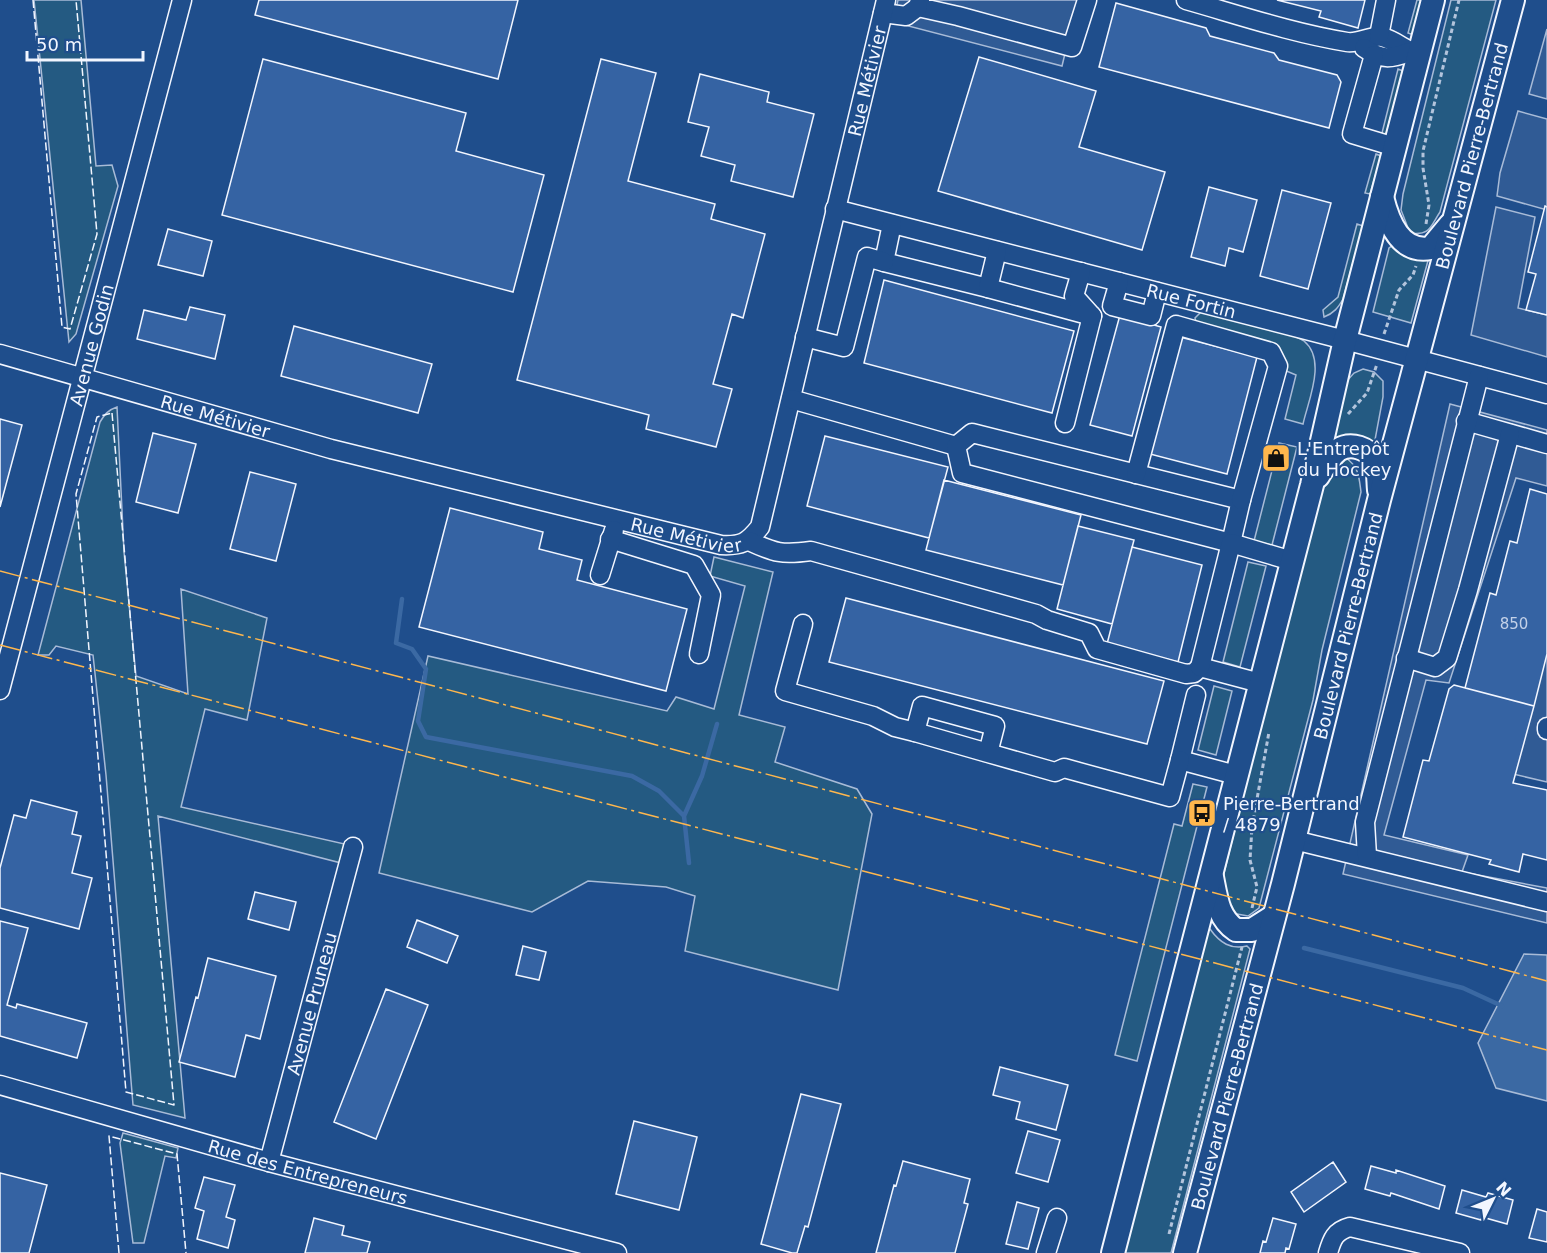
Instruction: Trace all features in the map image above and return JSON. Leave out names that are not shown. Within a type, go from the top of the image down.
[{"type":"main road","points":[[1113,1253],[1312,485],[1345,340],[1395,147],[1414,53],[1433,0]]},
{"type":"main road","name":"Boulevard Pierre-Bertrand","points":[[1176,1247],[1274,916],[1379,500],[1513,0]]},
{"type":"main road","points":[[1382,197],[1394,230],[1402,240],[1412,246],[1431,248],[1454,219]]},
{"type":"main road","points":[[1312,485],[1338,450],[1359,447],[1368,452],[1375,461],[1379,500]]},
{"type":"main road","points":[[1211,873],[1217,903],[1230,926],[1238,931],[1252,930],[1274,916]]},
{"type":"street","name":"Avenue Godin","points":[[0,690],[182,0]]},
{"type":"street","points":[[885,7],[906,16],[919,4],[1072,47],[1087,0]]},
{"type":"street","points":[[1186,0],[1297,31],[1357,43],[1374,55],[1394,58],[1414,53]]},
{"type":"street","points":[[1379,36],[1386,0]]},
{"type":"street","name":"Rue Métivier","points":[[0,354],[331,448],[618,520],[720,545],[735,546],[749,541],[760,527],[885,7]]},
{"type":"street","points":[[1357,43],[1379,36],[1397,42],[1414,53]]},
{"type":"street","points":[[1374,55],[1352,134],[1395,147]]},
{"type":"street","name":"Rue Fortin","points":[[835,209],[1547,394]]},
{"type":"street","points":[[884,262],[892,224]]},
{"type":"street","points":[[988,288],[997,250]]},
{"type":"street","points":[[805,338],[844,347],[867,257],[1092,316],[1112,306],[1151,316],[1157,292]]},
{"type":"street","points":[[1081,272],[1074,296],[1092,316]]},
{"type":"street","points":[[1112,306],[1119,282]]},
{"type":"street","points":[[1136,474],[1184,298]]},
{"type":"street","points":[[1065,423],[1092,316]]},
{"type":"street","points":[[749,541],[772,552],[792,554],[811,551],[1036,614],[1047,620],[1089,633],[1097,649],[1186,674],[1194,673],[1200,667],[1240,500],[1278,366],[1271,352],[1176,325]]},
{"type":"street","points":[[1367,856],[1365,822],[1479,376]]},
{"type":"street","points":[[790,399],[956,446]]},
{"type":"street","points":[[1466,421],[1547,444]]},
{"type":"street","points":[[956,446],[972,433],[1240,500]]},
{"type":"street","points":[[1406,658],[1434,667],[1447,658],[1468,590],[1510,434]]},
{"type":"street","points":[[956,446],[962,472],[1292,561]]},
{"type":"street","points":[[600,575],[618,520]]},
{"type":"street","points":[[610,539],[694,565],[711,595],[699,654]]},
{"type":"street","points":[[694,565],[701,540]]},
{"type":"street","points":[[803,624],[785,692],[873,716],[895,727],[1055,772],[1064,768],[1170,797],[1197,695]]},
{"type":"street","points":[[1200,667],[1260,683]]},
{"type":"street","points":[[915,732],[922,706],[995,726],[988,753]]},
{"type":"street","points":[[1180,760],[1236,775]]},
{"type":"street","points":[[1294,840],[1367,856],[1547,902]]},
{"type":"street","name":"Avenue Pruneau","points":[[269,1162],[353,847]]},
{"type":"street","name":"Rue des Entrepreneurs","points":[[0,1085],[269,1162],[617,1253]]},
{"type":"street","points":[[1046,1253],[1057,1218]]},
{"type":"street","points":[[1328,1253],[1332,1238],[1341,1229],[1350,1227],[1460,1253]]},
{"type":"path","points":[[1424,234],[1429,205],[1423,168],[1423,151],[1459,0]]},
{"type":"path","points":[[1385,330],[1399,290],[1413,275],[1419,257]]},
{"type":"path","points":[[1346,422],[1348,414],[1367,393],[1377,366]]},
{"type":"path","points":[[1250,916],[1257,887],[1250,861],[1252,827],[1271,721]]},
{"type":"path","points":[[1176,1247],[1242,947]]},
{"type":"shaded area","points":[[34,0],[81,0],[96,166],[112,165],[118,186],[76,334],[69,342]]},
{"type":"shaded area","points":[[898,0],[1078,0],[1062,66],[893,22]]},
{"type":"shaded area","points":[[1417,0],[1424,0],[1414,35],[1408,33]]},
{"type":"shaded area","points":[[1451,0],[1496,0],[1440,212],[1426,232],[1410,233],[1401,210],[1403,194]]},
{"type":"shaded area","points":[[1547,29],[1547,99],[1529,94]]},
{"type":"shaded area","points":[[1398,69],[1403,71],[1385,138],[1381,137]]},
{"type":"shaded area","points":[[1518,111],[1547,119],[1547,210],[1497,196],[1500,173]]},
{"type":"shaded area","points":[[1376,154],[1381,156],[1370,194],[1365,193]]},
{"type":"shaded area","points":[[1496,207],[1535,217],[1518,308],[1547,315],[1547,357],[1471,335]]},
{"type":"shaded area","points":[[1357,224],[1363,226],[1343,299],[1335,310],[1324,317],[1323,310],[1338,297]]},
{"type":"shaded area","points":[[1392,246],[1401,252],[1429,257],[1411,323],[1373,312],[1389,248]]},
{"type":"shaded area","points":[[1201,312],[1292,335],[1304,341],[1311,349],[1315,370],[1312,393],[1303,424],[1285,419],[1296,375],[1284,370],[1284,359],[1197,325],[1195,318]]},
{"type":"shaded area","points":[[1363,369],[1374,372],[1383,381],[1383,397],[1372,456],[1331,441],[1345,383],[1354,373]]},
{"type":"shaded area","points":[[1450,404],[1547,430],[1547,486],[1516,478],[1449,683],[1426,680],[1384,835],[1468,855],[1462,872],[1547,888],[1547,923],[1343,874]]},
{"type":"shaded area","points":[[117,407],[124,552],[136,676],[188,694],[181,589],[267,618],[247,720],[205,709],[181,807],[349,845],[345,864],[158,816],[185,1118],[133,1105],[106,775],[93,655],[56,646],[49,655],[38,655],[100,422],[111,409]]},
{"type":"shaded area","points":[[1279,443],[1297,447],[1272,545],[1254,541]]},
{"type":"shaded area","points":[[1346,458],[1356,469],[1361,492],[1322,650],[1313,700],[1259,908],[1248,916],[1237,914],[1225,906],[1219,893],[1235,829],[1236,803],[1329,466]]},
{"type":"shaded area","points":[[714,557],[773,572],[739,715],[785,727],[775,762],[857,789],[872,814],[838,990],[685,951],[695,896],[666,887],[588,881],[532,912],[379,873],[428,656],[667,711],[676,697],[714,709],[745,586],[710,576]]},
{"type":"shaded area","points":[[1248,562],[1266,566],[1240,667],[1223,662]]},
{"type":"shaded area","points":[[1547,604],[1547,782],[1500,771]]},
{"type":"shaded area","points":[[1214,686],[1232,691],[1216,755],[1198,750]]},
{"type":"shaded area","points":[[1193,784],[1207,787],[1137,1061],[1115,1055],[1174,824],[1182,826]]},
{"type":"shaded area","points":[[1210,929],[1226,944],[1236,947],[1247,946],[1250,949],[1171,1253],[1121,1253],[1206,930]]},
{"type":"shaded area","points":[[1524,954],[1547,955],[1547,1101],[1496,1088],[1478,1043]]},
{"type":"shaded area","points":[[123,1133],[178,1148],[176,1158],[165,1156],[144,1243],[133,1243],[120,1143]]},
{"type":"building","points":[[259,0],[518,0],[498,79],[255,15]]},
{"type":"building","points":[[1277,0],[1365,0],[1358,28],[1319,17],[1321,11]]},
{"type":"building","points":[[1116,3],[1206,28],[1210,36],[1274,53],[1279,60],[1337,75],[1341,82],[1329,128],[1099,67]]},
{"type":"building","points":[[979,57],[1096,91],[1079,147],[1165,172],[1142,250],[938,191]]},
{"type":"building","points":[[263,59],[466,113],[456,151],[544,175],[513,292],[222,215]]},
{"type":"building","points":[[601,59],[656,73],[628,181],[715,204],[711,219],[765,234],[743,318],[732,314],[713,384],[732,389],[716,447],[646,429],[649,415],[517,380]]},
{"type":"building","points":[[700,74],[769,92],[767,102],[814,114],[793,197],[731,181],[735,165],[701,156],[709,127],[688,122]]},
{"type":"building","points":[[1209,187],[1257,200],[1243,252],[1229,248],[1225,266],[1191,257]]},
{"type":"building","points":[[1282,190],[1331,203],[1308,289],[1260,276]]},
{"type":"building","points":[[1545,206],[1547,207],[1547,315],[1526,310],[1536,274],[1528,272]]},
{"type":"building","points":[[168,229],[212,241],[203,276],[158,265]]},
{"type":"building","points":[[884,280],[1074,331],[1052,413],[864,363]]},
{"type":"building","points":[[190,307],[225,315],[215,359],[137,339],[144,310],[186,320]]},
{"type":"building","points":[[1120,315],[1161,327],[1132,436],[1090,425]]},
{"type":"building","points":[[294,326],[432,364],[418,413],[281,376]]},
{"type":"building","points":[[1180,337],[1257,357],[1227,474],[1150,454]]},
{"type":"building","points":[[0,419],[22,425],[0,507]]},
{"type":"building","points":[[153,433],[196,444],[178,513],[136,502]]},
{"type":"building","points":[[825,436],[948,467],[929,538],[807,506]]},
{"type":"building","points":[[250,472],[296,484],[276,561],[230,549]]},
{"type":"building","points":[[944,480],[1081,515],[1063,585],[926,550]]},
{"type":"building","points":[[1530,489],[1547,494],[1547,654],[1534,706],[1465,688],[1490,593],[1496,595],[1510,541],[1517,543]]},
{"type":"building","points":[[450,508],[543,532],[539,549],[582,560],[577,580],[687,609],[666,691],[419,627]]},
{"type":"building","points":[[1078,526],[1134,540],[1112,624],[1057,609]]},
{"type":"building","points":[[1132,547],[1202,565],[1178,662],[1107,644]]},
{"type":"building","points":[[846,598],[1164,681],[1147,744],[829,662]]},
{"type":"building","points":[[1454,685],[1534,706],[1513,783],[1547,790],[1547,860],[1523,854],[1519,872],[1489,864],[1491,860],[1403,837],[1423,760],[1429,761],[1449,689]]},
{"type":"building","points":[[31,800],[77,812],[72,834],[81,836],[72,873],[92,878],[79,929],[0,908],[0,868],[14,815],[26,818]]},
{"type":"building","points":[[255,892],[296,902],[289,930],[248,919]]},
{"type":"building","points":[[417,920],[458,936],[447,963],[407,947]]},
{"type":"building","points":[[0,921],[28,928],[7,1005],[16,1008],[17,1004],[87,1023],[77,1058],[0,1036]]},
{"type":"building","points":[[523,946],[546,952],[539,980],[516,975]]},
{"type":"building","points":[[208,958],[276,976],[260,1039],[246,1035],[235,1077],[179,1062]]},
{"type":"building","points":[[386,989],[428,1005],[376,1139],[334,1122]]},
{"type":"building","points":[[1000,1067],[1068,1085],[1056,1130],[1016,1119],[1020,1102],[993,1095]]},
{"type":"building","points":[[801,1094],[841,1104],[808,1227],[805,1226],[797,1253],[792,1253],[761,1244]]},
{"type":"building","points":[[634,1121],[697,1137],[679,1210],[616,1194]]},
{"type":"building","points":[[1028,1131],[1060,1140],[1048,1182],[1016,1173]]},
{"type":"building","points":[[903,1161],[970,1179],[964,1203],[968,1204],[955,1253],[876,1253],[894,1185],[896,1186]]},
{"type":"building","points":[[1333,1162],[1346,1182],[1304,1212],[1291,1192]]},
{"type":"building","points":[[1371,1166],[1396,1173],[1396,1170],[1445,1186],[1439,1209],[1391,1193],[1390,1196],[1365,1189]]},
{"type":"building","points":[[0,1173],[47,1185],[29,1253],[0,1253]]},
{"type":"building","points":[[204,1177],[235,1185],[226,1217],[235,1220],[228,1248],[197,1239],[204,1211],[195,1208]]},
{"type":"building","points":[[1462,1190],[1486,1197],[1488,1193],[1513,1200],[1507,1224],[1456,1213]]},
{"type":"building","points":[[1017,1202],[1039,1208],[1028,1249],[1006,1244]]},
{"type":"building","points":[[1537,1209],[1547,1212],[1547,1242],[1529,1238]]},
{"type":"building","points":[[314,1218],[344,1226],[342,1235],[370,1242],[367,1253],[305,1253]]},
{"type":"building","points":[[1273,1218],[1296,1224],[1289,1249],[1286,1248],[1285,1253],[1260,1253],[1263,1241],[1266,1242]]},
{"type":"waterway","points":[[402,599],[396,643],[412,649],[426,669],[418,721],[426,737],[632,776],[659,791],[684,816],[689,863]]},
{"type":"waterway","points":[[684,816],[702,776],[717,724]]},
{"type":"waterway","points":[[1304,948],[1463,988],[1502,1006]]},
{"type":"fence","points":[[33,0],[62,327],[70,329],[97,234],[76,0]]},
{"type":"fence","points":[[112,413],[174,1105],[126,1092],[76,494],[97,417],[112,413]]},
{"type":"fence","points":[[119,1253],[109,1136],[177,1154],[186,1253]]},
{"type":"power","points":[[0,571],[1547,981]]},
{"type":"power","points":[[0,645],[1547,1050]]},
{"type":"place","name":"L'Entrepôt du Hockey","points":[[1276,458]]},
{"type":"place","name":"Pierre-Bertrand / 4879","points":[[1202,813]]}]
